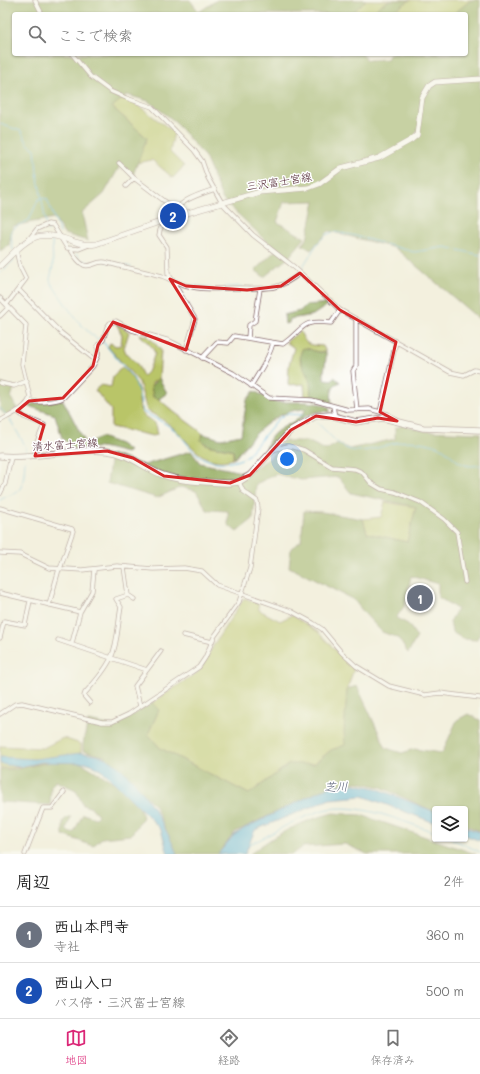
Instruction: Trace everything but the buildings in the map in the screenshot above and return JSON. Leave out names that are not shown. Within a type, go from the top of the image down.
[{"type":"main road","name":"三沢富士宮線","points":[[89,245],[260,192],[308,188],[319,184],[341,168],[378,158],[411,140],[417,135],[422,98],[429,86],[435,82],[480,79]]},
{"type":"main road","points":[[0,266],[28,239],[46,234],[89,245]]},
{"type":"main road","points":[[239,482],[250,475],[291,430],[308,419],[322,415],[356,422],[378,418],[423,428],[480,430]]},
{"type":"main road","name":"清水富士宮線","points":[[0,456],[34,456],[107,451],[133,458],[164,476],[230,484],[239,482]]},
{"type":"street","points":[[36,0],[41,12]]},
{"type":"street","points":[[74,56],[91,77],[110,91],[152,107],[194,150],[202,161],[208,178],[222,203],[253,235],[298,272],[340,310],[450,372],[464,375],[474,370],[480,371]]},
{"type":"street","points":[[119,164],[134,178],[175,209]]},
{"type":"street","points":[[126,186],[134,178]]},
{"type":"street","points":[[186,350],[195,319],[170,279],[168,273],[167,247],[159,235],[160,230],[175,209],[198,193],[215,189]]},
{"type":"street","points":[[28,239],[33,232],[46,224],[52,225],[64,246],[71,250],[80,263],[86,266],[106,262],[170,279],[186,286],[212,289],[260,289],[281,286],[298,272]]},
{"type":"street","points":[[71,250],[89,245]]},
{"type":"street","points":[[0,316],[26,279],[26,276],[20,267],[14,252]]},
{"type":"street","points":[[248,338],[249,325],[255,321],[260,289]]},
{"type":"street","points":[[19,290],[60,332],[95,360]]},
{"type":"street","points":[[0,298],[26,325],[22,364],[30,391],[30,400],[17,412],[0,421]]},
{"type":"street","points":[[202,358],[217,342],[228,343],[234,336],[283,344],[306,324],[321,322],[331,323],[340,310]]},
{"type":"street","points":[[356,320],[356,366],[353,371],[357,410]]},
{"type":"street","points":[[30,400],[35,402],[59,400],[63,398],[88,372],[95,360],[98,345],[103,340],[107,327],[110,323],[116,321],[132,330],[170,341],[233,373],[269,398],[312,400],[333,406],[357,410],[369,409],[393,416],[397,421]]},
{"type":"street","points":[[380,412],[396,342]]},
{"type":"street","points":[[251,386],[265,361],[269,358],[273,343]]},
{"type":"street","points":[[0,383],[14,386],[27,381]]},
{"type":"street","points":[[333,406],[335,417]]},
{"type":"street","points":[[17,412],[24,417],[44,425],[34,456]]},
{"type":"street","points":[[272,450],[288,446],[304,450],[332,467],[355,469],[362,472],[371,483],[382,489],[395,492],[420,502],[438,515],[457,532],[465,582]]},
{"type":"street","points":[[0,494],[5,484],[11,457]]},
{"type":"street","points":[[0,714],[15,704],[22,703],[102,722],[112,722],[129,714],[196,670],[205,658],[212,642],[235,610],[242,595],[250,568],[258,508],[257,501],[243,490],[239,482]]},
{"type":"street","points":[[0,508],[72,529],[73,531],[50,605]]},
{"type":"street","points":[[0,553],[20,554],[44,567],[60,569],[94,570],[110,566],[153,569],[184,568],[202,571],[217,585],[291,611],[313,623],[322,629],[342,653],[356,666],[389,686],[425,695],[440,693],[480,698]]},
{"type":"street","points":[[124,567],[128,595]]},
{"type":"street","points":[[72,643],[80,612],[92,591],[94,570]]},
{"type":"street","points":[[0,593],[80,612]]},
{"type":"street","points":[[90,703],[84,696],[85,693],[101,674],[111,658],[117,637],[121,607],[116,598],[128,595],[134,599]]},
{"type":"street","points":[[0,638],[4,621],[25,625],[30,601]]},
{"type":"street","points":[[183,635],[212,642]]},
{"type":"street","points":[[58,640],[72,643],[147,670]]},
{"type":"street","points":[[140,706],[135,686],[161,651]]},
{"type":"street","points":[[25,854],[43,808],[52,808],[64,792]]},
{"type":"highlighted area","points":[[300,273],[340,310],[396,342],[380,412],[397,421],[378,418],[356,422],[316,416],[291,430],[250,475],[230,483],[164,476],[133,458],[107,451],[35,456],[44,425],[17,411],[29,401],[63,398],[93,366],[98,345],[113,322],[186,350],[195,319],[170,279],[186,286],[247,290],[281,286]]},
{"type":"green space","points":[[0,0],[190,0],[199,12],[12,12],[12,56],[364,56],[367,60],[387,59],[389,56],[468,56],[468,12],[456,12],[471,0],[480,0],[480,320],[395,248],[329,231],[311,250],[302,245],[307,239],[315,201],[284,202],[277,222],[305,238],[288,258],[264,277],[255,270],[276,250],[223,200],[205,157],[173,120],[148,101],[127,95],[112,107],[147,138],[133,175],[121,164],[104,194],[82,213],[88,241],[64,234],[54,218],[13,226],[9,245],[0,251]]},
{"type":"green space","points":[[217,0],[366,0],[353,12],[199,12]]},
{"type":"green space","points":[[346,0],[480,0],[468,12],[349,12]]},
{"type":"green space","points":[[390,0],[410,0],[392,12],[374,12],[379,6]]},
{"type":"green space","points":[[121,97],[136,104],[174,132],[170,152],[184,166],[173,178],[152,160],[137,163],[147,138],[112,107]]},
{"type":"green space","points":[[331,303],[313,315],[290,319],[289,323],[285,324],[284,315],[300,311],[306,305]]},
{"type":"green space","points":[[116,323],[129,332],[124,348],[126,353],[137,364],[143,376],[149,370],[155,353],[152,347],[139,334],[148,336],[161,350],[159,378],[152,383],[153,396],[200,431],[203,434],[201,440],[204,443],[233,450],[233,459],[222,461],[205,457],[168,424],[147,411],[139,382],[108,347],[110,343],[116,346],[121,345],[122,335]]},
{"type":"green space","points":[[300,331],[306,342],[310,345],[323,346],[326,352],[313,352],[308,348],[300,359],[311,383],[311,398],[305,399],[304,384],[288,385],[289,365],[294,348],[286,342]]},
{"type":"green space","points":[[303,348],[318,352],[326,352],[324,379],[332,380],[334,377],[340,382],[334,386],[331,394],[332,404],[311,398],[309,377],[302,365],[300,357]]},
{"type":"green space","points":[[122,367],[132,377],[137,386],[143,415],[156,424],[157,434],[153,436],[111,427],[111,410],[95,390],[101,385],[111,387],[113,377]]},
{"type":"green space","points":[[159,378],[167,393],[159,399],[153,397],[151,386]]},
{"type":"green space","points":[[0,383],[14,388],[11,398],[17,408],[8,417],[0,410]]},
{"type":"green space","points":[[254,391],[275,402],[307,402],[321,404],[329,407],[330,412],[311,414],[303,418],[266,449],[269,441],[278,430],[296,420],[306,409],[294,410],[284,414],[274,419],[256,433],[234,459],[233,450],[208,445],[201,440],[203,434],[221,439],[241,435],[247,400]]},
{"type":"green space","points":[[63,400],[85,442],[91,442],[101,437],[120,444],[129,451],[126,453],[102,447],[76,450],[62,438],[55,415],[25,405]]},
{"type":"green space","points":[[404,425],[425,431],[480,433],[480,634],[476,640],[463,639],[452,632],[450,622],[457,609],[438,597],[438,584],[411,576],[405,605],[396,618],[408,624],[417,637],[408,653],[398,638],[382,632],[354,600],[289,567],[291,548],[301,541],[304,511],[322,512],[363,519],[367,533],[407,542],[416,507],[351,493],[338,477],[301,480],[276,474],[256,484],[253,519],[237,532],[228,525],[228,511],[207,510],[196,491],[181,487],[157,498],[107,483],[111,454],[144,465],[191,451],[200,463],[246,473],[270,458],[283,441],[307,441],[326,450],[338,443],[349,449],[395,439],[395,428]]},
{"type":"green space","points":[[385,502],[416,507],[407,542],[367,533],[363,519],[381,517]]},
{"type":"green space","points":[[244,598],[258,603],[259,610],[280,621],[292,615],[318,632],[354,669],[347,689],[346,745],[331,750],[314,764],[288,765],[249,794],[160,748],[148,734],[158,712],[152,703],[199,671],[216,641]]},
{"type":"green space","points":[[357,686],[386,748],[402,753],[414,749],[442,753],[457,720],[468,714],[480,720],[480,831],[468,826],[468,806],[432,806],[432,811],[381,787],[357,782],[330,786],[235,832],[218,854],[177,854],[154,804],[104,756],[83,751],[88,721],[115,726],[152,703],[159,710],[148,734],[160,748],[249,794],[289,764],[314,764],[331,750],[345,745],[344,732],[347,689]]},
{"type":"green space","points":[[63,738],[81,744],[81,753],[31,766],[0,768],[0,746],[43,748]]},
{"type":"green space","points":[[55,761],[80,762],[117,784],[137,801],[143,817],[131,835],[102,838],[93,846],[63,835],[63,821],[68,817],[71,817],[66,829],[70,833],[74,832],[83,814],[95,818],[98,815],[92,808],[83,805],[76,790],[56,781],[51,786],[50,805],[0,802],[0,769],[17,769]]},
{"type":"green space","points":[[333,813],[361,815],[432,839],[432,842],[441,842],[476,854],[367,854],[345,844],[303,847],[293,854],[250,854],[279,834],[310,820]]},
{"type":"water","points":[[81,753],[106,758],[117,766],[139,787],[165,828],[177,854],[168,854],[161,830],[105,773],[89,763],[41,762],[21,767],[0,764],[0,757],[34,759]]},
{"type":"water","name":"芝川","points":[[355,784],[376,788],[432,811],[432,822],[363,796],[330,799],[255,830],[245,854],[218,854],[234,835],[245,828],[330,786]]},
{"type":"water","points":[[468,828],[480,832],[480,841],[468,836]]},
{"type":"waterway","points":[[0,124],[21,131],[28,144],[35,149],[37,172],[46,224]]},
{"type":"waterway","points":[[13,250],[11,237],[13,230],[29,220],[38,200],[41,198]]},
{"type":"waterway","points":[[42,198],[47,199],[60,233]]},
{"type":"waterway","points":[[47,227],[48,231]]},
{"type":"waterway","points":[[300,271],[317,244],[326,235],[333,232],[352,235],[414,252],[445,247],[480,255]]},
{"type":"waterway","points":[[52,239],[53,266],[50,279],[51,283],[79,322],[100,340]]},
{"type":"waterway","points":[[76,254],[80,260],[91,263]]},
{"type":"waterway","points":[[0,273],[13,261],[13,255]]},
{"type":"waterway","points":[[103,261],[131,267]]},
{"type":"waterway","points":[[173,278],[179,281]]},
{"type":"waterway","points":[[191,285],[210,287]]},
{"type":"waterway","points":[[225,287],[242,286]]},
{"type":"waterway","points":[[103,342],[133,378],[143,412],[172,428],[194,452],[202,458],[215,462],[228,462],[241,459],[247,456],[278,419],[287,414],[305,415]]},
{"type":"waterway","points":[[0,408],[7,416]]},
{"type":"waterway","points":[[9,418],[26,447],[26,453]]},
{"type":"waterway","points":[[316,422],[339,444],[354,451],[374,449],[406,441],[419,442],[438,446],[465,465],[480,465]]},
{"type":"waterway","points":[[0,500],[15,493],[21,488],[25,460]]},
{"type":"waterway","points":[[249,844],[293,822],[315,813],[328,809],[342,808],[383,814],[432,831]]},
{"type":"waterway","points":[[458,842],[480,852]]},
{"type":"place","name":"西山入口","points":[[173,216]]},
{"type":"place","name":"西山本門寺","points":[[420,598]]}]
